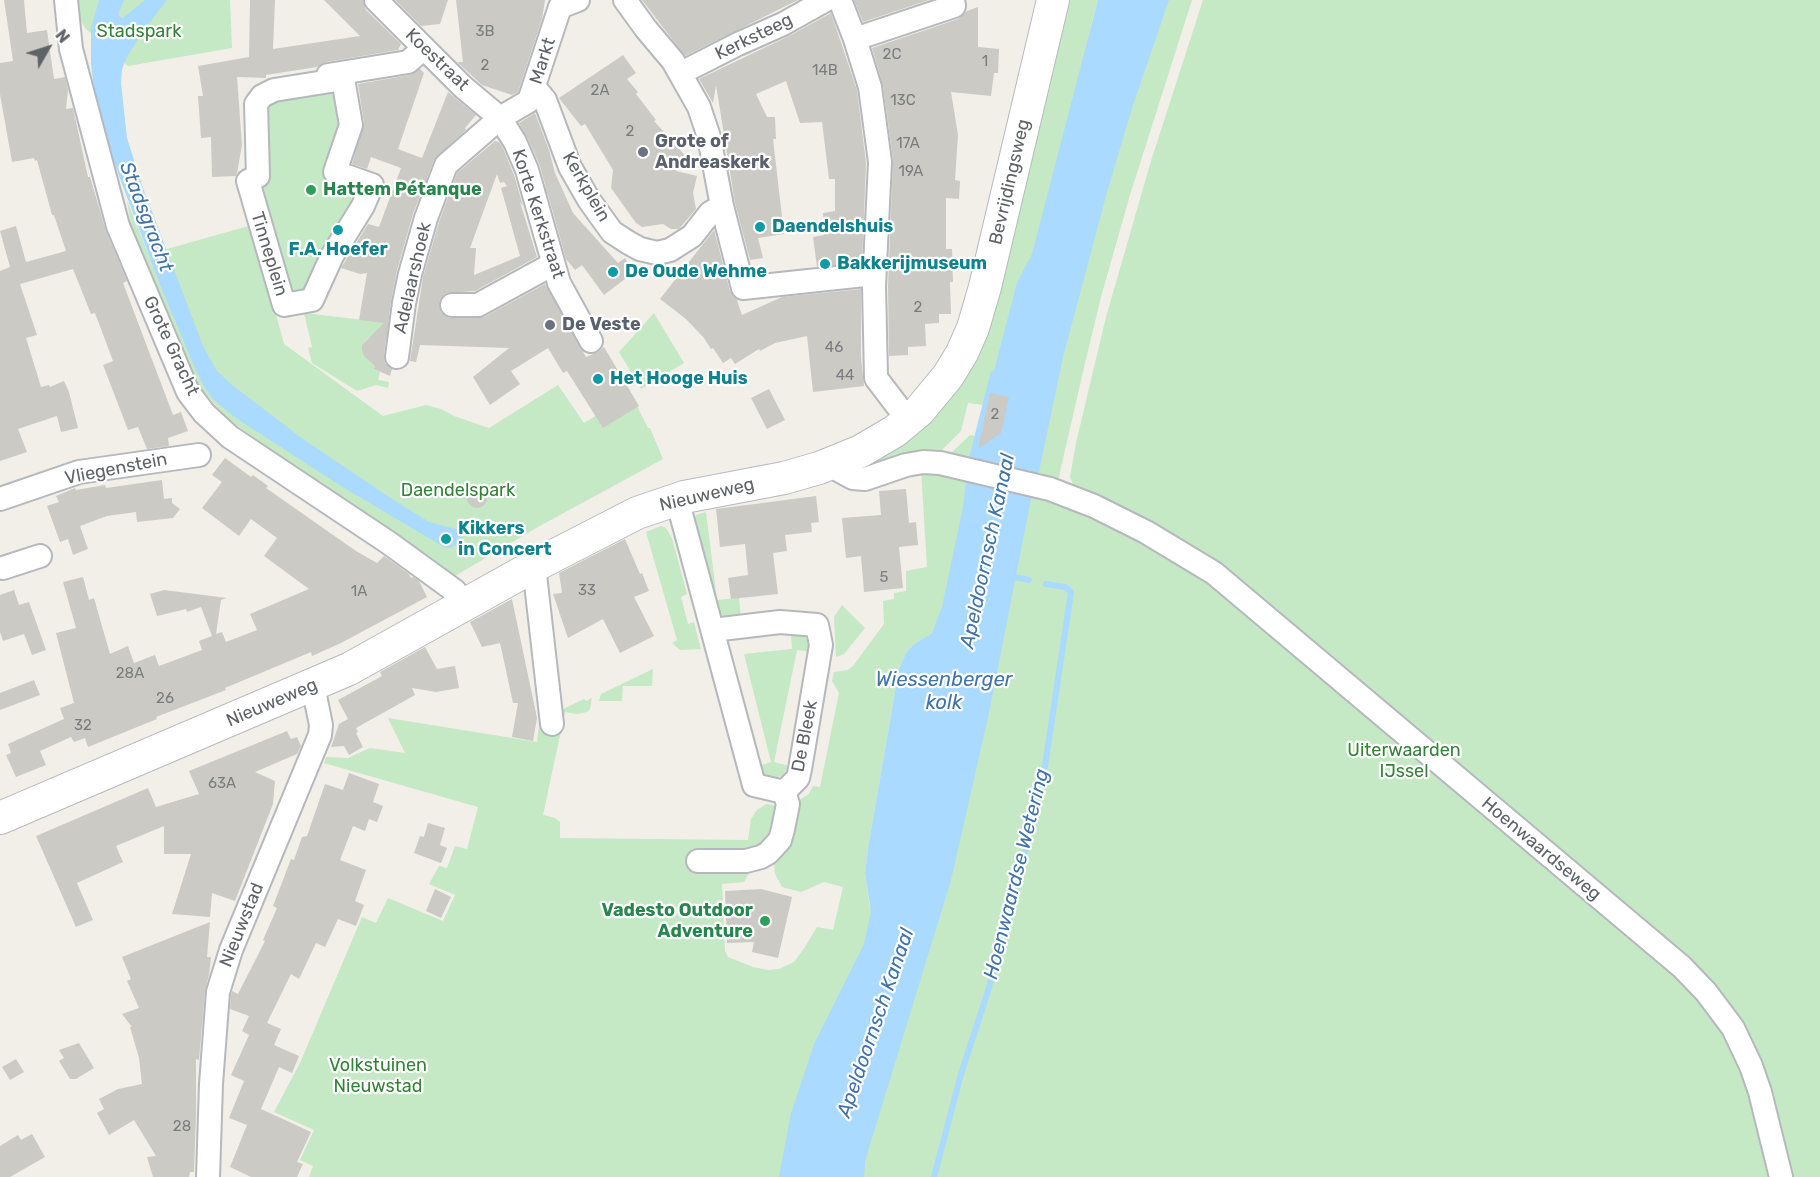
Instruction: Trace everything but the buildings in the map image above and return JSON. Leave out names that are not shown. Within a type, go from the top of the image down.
[{"type":"main road","name":"Bevrijdingsweg","points":[[824,466],[876,444],[908,420],[933,395],[953,369],[976,320],[1053,0]]},
{"type":"main road","name":"Nieuweweg","points":[[0,818],[313,686],[361,663],[611,525],[658,504],[784,478],[824,466]]},
{"type":"street","name":"Grote Gracht","points":[[66,0],[71,49],[118,226],[188,392],[204,413],[230,437],[389,543],[455,591],[463,605]]},
{"type":"street","name":"Koestraat","points":[[376,0],[463,87],[500,118]]},
{"type":"street","points":[[625,0],[681,73],[699,107],[707,131],[722,206],[743,288],[874,274]]},
{"type":"street","name":"Kerksteeg","points":[[681,73],[783,24],[826,0]]},
{"type":"street","points":[[840,0],[870,87],[880,162],[874,274],[876,378],[908,420]]},
{"type":"street","name":"Markt","points":[[500,118],[529,101],[566,2]]},
{"type":"street","points":[[855,39],[954,3]]},
{"type":"street","name":"Tinneplein","points":[[254,178],[250,102],[252,93],[265,86],[281,82],[408,62],[424,48]]},
{"type":"street","name":"Tinneplein","points":[[343,79],[351,126],[335,172],[372,185],[363,206],[332,256],[312,300],[284,305],[248,181],[254,178],[258,176],[259,170],[256,105],[262,96],[274,90],[343,79]]},
{"type":"street","name":"Kerkplein","points":[[535,88],[548,107],[570,167],[556,193],[612,232],[640,249],[657,253],[670,250],[692,236],[710,213],[722,206]]},
{"type":"street","name":"Korte Kerkstraat","points":[[500,118],[515,142],[527,170],[556,193],[553,264],[559,283],[591,341]]},
{"type":"street","name":"Adelaarshoek","points":[[397,357],[410,274],[426,218],[446,165],[500,118]]},
{"type":"street","points":[[452,305],[478,305],[553,264]]},
{"type":"street","name":"Vliegenstein","points":[[0,499],[79,472],[199,455]]},
{"type":"street","name":"Hoenwaardseweg","points":[[824,466],[865,479],[914,463],[931,462],[957,466],[1055,491],[1094,506],[1146,532],[1214,573],[1682,968],[1706,992],[1733,1028],[1751,1066],[1760,1092],[1781,1177]]},
{"type":"street","name":"De Bleek","points":[[677,499],[754,785],[784,792],[798,778],[800,769],[821,645],[817,626],[780,622],[713,630]]},
{"type":"street","points":[[1,566],[40,556]]},
{"type":"street","points":[[534,566],[552,724]]},
{"type":"street","name":"Nieuwstad","points":[[208,1177],[218,992],[231,951],[320,735],[321,725],[313,686]]},
{"type":"street","points":[[698,861],[746,861],[768,853],[780,840],[783,829],[788,804],[784,792]]},
{"type":"green space","name":"Stadspark","points":[[78,0],[230,0],[232,48],[128,66],[85,28],[79,17]]},
{"type":"green space","name":"Uiterwaarden IJssel","points":[[1064,0],[1098,0],[1087,41],[1099,0],[1192,0],[1130,195],[1101,297],[1058,481],[1074,486],[1070,477],[1076,443],[1106,317],[1151,161],[1203,0],[1820,0],[1820,1177],[309,1177],[313,1166],[300,1160],[314,1130],[274,1112],[300,1063],[362,917],[376,923],[388,898],[443,921],[455,895],[429,884],[439,866],[447,868],[455,846],[467,849],[478,807],[324,763],[326,757],[348,758],[370,748],[405,753],[388,718],[537,742],[539,727],[547,728],[555,713],[584,699],[586,701],[592,698],[590,709],[587,712],[577,714],[565,712],[543,815],[560,822],[560,838],[748,840],[751,819],[757,810],[766,804],[779,806],[780,819],[744,882],[722,884],[725,951],[728,957],[768,970],[779,969],[794,962],[817,927],[833,930],[843,887],[824,882],[801,892],[782,887],[775,874],[774,862],[796,802],[809,794],[813,786],[820,787],[839,693],[832,681],[834,672],[848,670],[853,666],[884,624],[883,601],[894,599],[894,593],[906,591],[906,571],[927,567],[921,470],[959,475],[970,458],[949,455],[970,435],[975,436],[983,405],[968,403],[961,431],[939,453],[865,468],[863,466],[928,416]],"holes":[[[937,622],[870,908],[865,873],[899,669],[906,653],[913,645],[932,633]]]},
{"type":"green space","name":"Hattem Pétanque","points":[[334,86],[345,125],[332,173],[366,186],[310,299],[284,293],[253,194],[260,100]]},
{"type":"green space","name":"Daendelspark","points":[[127,200],[149,256],[252,225],[284,344],[383,416],[426,405],[489,428],[558,385],[584,423],[631,394],[650,428],[663,459],[538,527],[455,576],[333,495],[227,418],[196,383],[133,238]]},
{"type":"green space","points":[[304,313],[389,323],[387,340],[368,338],[364,354],[376,363],[374,369],[380,372],[378,380],[389,382],[388,388],[376,385],[357,391],[312,363],[308,348],[312,347]]},
{"type":"green space","points":[[654,313],[684,363],[641,389],[619,352]]},
{"type":"green space","points":[[706,512],[717,600],[739,598],[741,619],[727,618],[716,610],[694,520],[696,515]]},
{"type":"green space","points":[[661,526],[666,528],[672,538],[687,594],[681,597],[688,624],[694,622],[701,649],[680,650],[672,643],[677,640],[646,532]]},
{"type":"green space","points":[[842,605],[865,628],[844,654],[836,657],[834,617]]},
{"type":"green space","points":[[791,634],[798,634],[806,638],[811,645],[811,652],[797,650],[774,762],[789,766],[782,776],[772,778],[764,776],[756,767],[771,762],[744,654],[792,649]]},
{"type":"green space","points":[[653,669],[652,686],[623,686],[622,701],[599,701],[601,694]]},
{"type":"water","name":"Stadsgracht","points":[[99,0],[124,0],[119,13],[123,18],[145,0],[167,0],[143,31],[122,69],[121,83],[127,138],[143,188],[203,346],[217,371],[303,439],[392,499],[429,522],[459,530],[463,540],[458,544],[449,548],[444,547],[341,486],[236,418],[213,399],[204,386],[161,287],[113,160],[94,88],[91,64],[91,29]]},
{"type":"water","name":"Wiessenberger kolk","points":[[1098,0],[1169,0],[1133,105],[1107,192],[1063,357],[1038,476],[1032,494],[989,713],[951,880],[865,1161],[864,1177],[779,1177],[791,1113],[814,1044],[864,944],[871,912],[865,873],[899,669],[906,653],[913,645],[932,633],[942,607],[963,507],[969,458],[991,371],[994,371],[1017,283],[1032,254]]},
{"type":"waterway","name":"Hoenwaardse Wetering","points":[[1009,576],[1029,580]]},
{"type":"waterway","name":"Hoenwaardse Wetering","points":[[934,1177],[961,1074],[1015,897],[1045,766],[1071,592],[1065,587],[1046,584]]},
{"type":"tunnel","points":[[549,197],[562,191]]},
{"type":"place","name":"Grote of Andreaskerk","points":[[643,152]]},
{"type":"place","name":"Hattem Pétanque","points":[[311,190]]},
{"type":"place","name":"Daendelshuis","points":[[760,227]]},
{"type":"place","name":"F.A. Hoefer","points":[[338,230]]},
{"type":"place","name":"Bakkerijmuseum","points":[[825,264]]},
{"type":"place","name":"De Oude Wehme","points":[[613,272]]},
{"type":"place","name":"De Veste","points":[[550,325]]},
{"type":"place","name":"Het Hooge Huis","points":[[598,379]]},
{"type":"place","name":"Kikkers in Concert","points":[[446,539]]},
{"type":"place","name":"Vadesto Outdoor Adventure","points":[[765,921]]},
{"type":"water label","name":"Apeldoornsch Kanaal","points":[[988,551]]},
{"type":"water label","name":"Apeldoornsch Kanaal","points":[[876,1023]]},
{"type":"park label","name":"Volkstuinen Nieuwstad","points":[[378,1076]]}]
